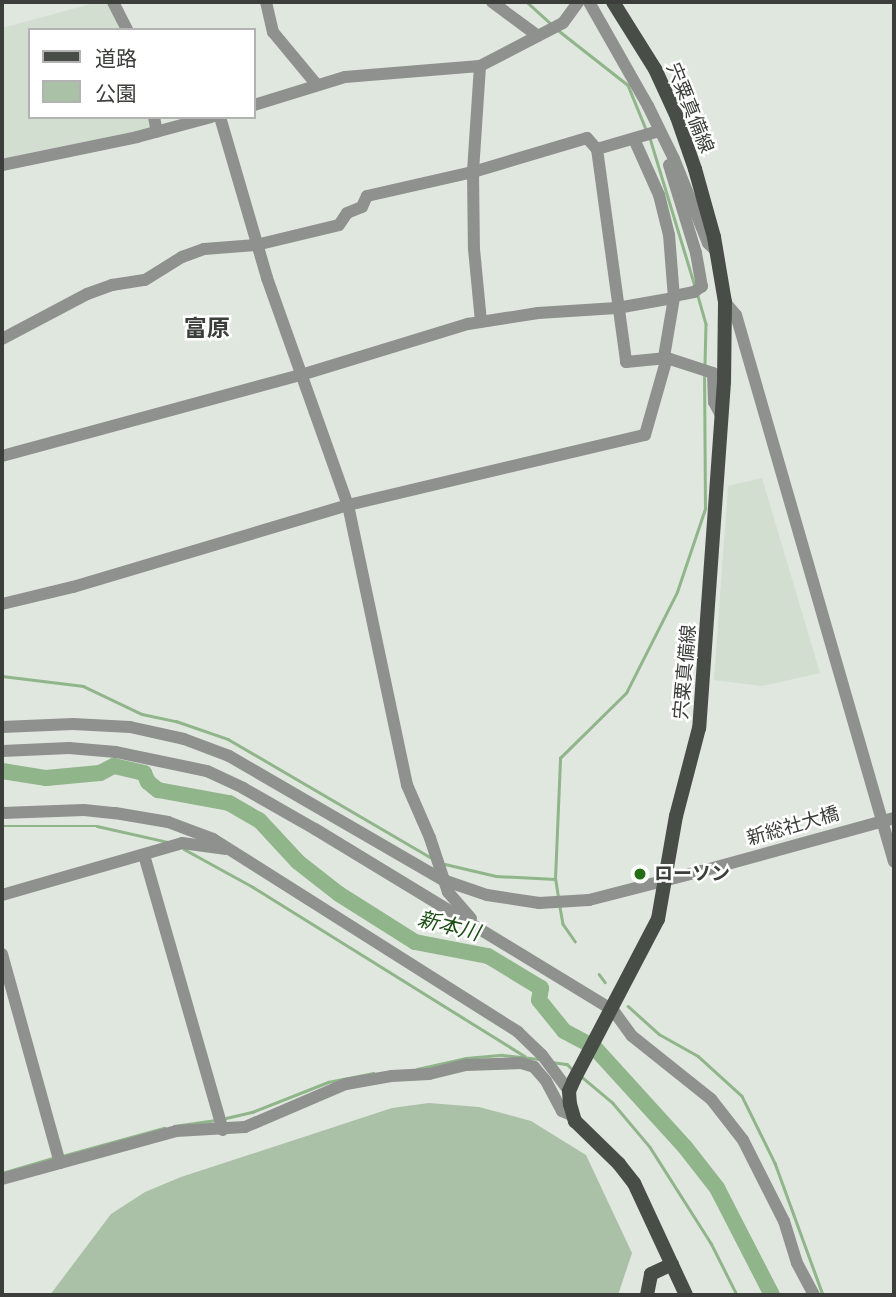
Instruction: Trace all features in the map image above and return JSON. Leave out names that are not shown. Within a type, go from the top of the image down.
[{"type":"main road","name":"宍粟真備線","points":[[572,1085],[651,938],[666,883],[676,816],[699,728],[722,417],[726,302],[717,252],[677,117],[655,69],[613,2]]},
{"type":"main road","points":[[572,1085],[573,1116],[635,1183],[686,1295]]},
{"type":"main road","points":[[647,1295],[651,1274],[672,1264]]},
{"type":"street","points":[[113,2],[126,28]]},
{"type":"street","points":[[266,2],[273,32],[317,85]]},
{"type":"street","points":[[492,2],[538,36]]},
{"type":"street","points":[[256,104],[345,77],[480,66],[563,23],[578,2]]},
{"type":"street","points":[[2,456],[301,375],[481,321],[538,313],[617,308],[697,291],[696,253],[615,43],[589,2]]},
{"type":"street","points":[[480,66],[473,172],[474,249],[481,321]]},
{"type":"street","points":[[154,119],[157,132]]},
{"type":"street","points":[[2,164],[157,132],[204,119]]},
{"type":"street","points":[[221,119],[256,245],[348,505],[407,785],[430,838],[448,892],[483,931]]},
{"type":"street","points":[[597,149],[648,134]]},
{"type":"street","points":[[648,134],[708,243],[717,252]]},
{"type":"street","points":[[2,604],[73,586],[348,505],[645,435],[665,357],[674,297],[669,234],[648,134]]},
{"type":"street","points":[[2,340],[87,294],[112,285],[145,280],[182,257],[204,249],[256,245],[339,225],[346,212],[362,207],[367,196],[473,172],[587,138],[597,149],[626,362],[665,357],[704,369],[714,376],[714,402],[722,417]]},
{"type":"street","points":[[726,302],[736,315],[894,862]]},
{"type":"street","points":[[2,727],[73,724],[130,727],[184,739],[229,756],[443,880]]},
{"type":"street","points":[[2,751],[69,748],[116,752],[207,771],[315,829],[483,931],[611,1014],[632,1036],[711,1099],[743,1140],[784,1221],[797,1264],[814,1295]]},
{"type":"street","points":[[2,813],[84,810],[168,822],[189,828],[232,850],[519,1032],[572,1085]]},
{"type":"street","name":"新総社大橋","points":[[443,880],[487,895],[539,903],[589,901],[666,883],[894,818]]},
{"type":"street","points":[[2,895],[182,843],[232,850]]},
{"type":"street","points":[[144,855],[223,1130]]},
{"type":"street","points":[[2,954],[60,1163]]},
{"type":"street","points":[[2,1179],[176,1131],[245,1127],[346,1084],[480,1064],[521,1063],[534,1067],[546,1081],[562,1111],[573,1116]]},
{"type":"shaded area","points":[[98,2],[111,2],[123,28],[28,28],[28,119],[149,119],[151,128],[2,159],[2,28]]},
{"type":"shaded area","points":[[762,478],[820,673],[762,686],[714,680],[728,486]]},
{"type":"green space","points":[[429,1103],[479,1107],[531,1121],[586,1155],[632,1253],[618,1295],[50,1295],[111,1214],[145,1192],[181,1177],[392,1108]]},
{"type":"waterway","points":[[527,2],[550,23]]},
{"type":"waterway","points":[[558,30],[628,85],[646,129]]},
{"type":"waterway","points":[[650,138],[695,286]]},
{"type":"waterway","points":[[698,296],[706,324],[705,365]]},
{"type":"waterway","points":[[558,897],[555,879],[560,758],[626,693],[677,592],[705,509],[704,375]]},
{"type":"waterway","points":[[2,676],[83,686],[142,714],[176,721],[228,739],[430,857]]},
{"type":"waterway","name":"新本川","points":[[2,771],[46,778],[100,773],[114,766],[144,773],[148,782],[158,790],[229,803],[259,820],[298,862],[339,894],[415,942],[488,956],[541,988],[539,1000],[564,1031],[594,1047],[685,1147],[717,1188],[772,1295]]},
{"type":"waterway","points":[[2,826],[97,826],[168,842]]},
{"type":"waterway","points":[[184,849],[253,887],[525,1056]]},
{"type":"waterway","points":[[445,864],[496,876],[555,879]]},
{"type":"waterway","points":[[560,907],[563,924],[575,941]]},
{"type":"waterway","points":[[599,974],[605,982]]},
{"type":"waterway","points":[[628,1006],[659,1034],[698,1056],[742,1096],[775,1163],[823,1295]]},
{"type":"waterway","points":[[417,1069],[466,1058],[502,1055],[539,1059]]},
{"type":"waterway","points":[[552,1062],[567,1064],[574,1071]]},
{"type":"waterway","points":[[226,1118],[252,1112],[328,1082],[373,1073]]},
{"type":"waterway","points":[[582,1077],[613,1103],[650,1147],[711,1243],[737,1295]]},
{"type":"waterway","points":[[174,1126],[216,1120]]},
{"type":"waterway","points":[[62,1156],[164,1128]]},
{"type":"waterway","points":[[2,1173],[56,1157]]},
{"type":"place","name":"ローソン","points":[[640,874]]},
{"type":"district","name":"富原","points":[[207,328]]}]
